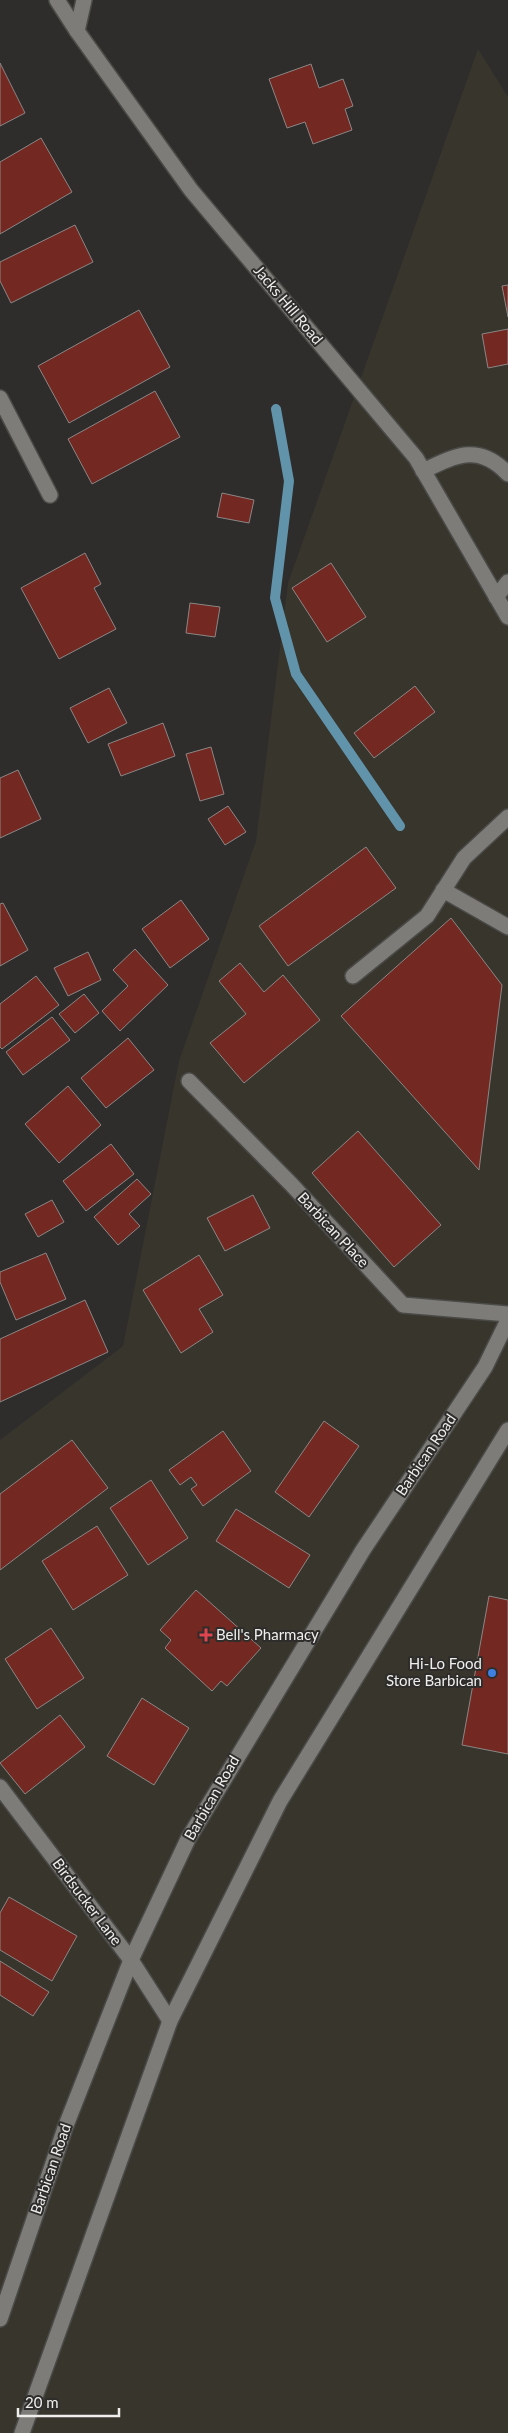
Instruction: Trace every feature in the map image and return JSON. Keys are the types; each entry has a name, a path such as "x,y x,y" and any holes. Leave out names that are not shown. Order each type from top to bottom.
{"main road":[{"name":"Jacks Hill Road","path":"57,0 76,31 191,190 416,458 508,616"},
{"path":"76,31 84,0"},
{"path":"0,398 50,495"},
{"path":"423,471 456,455 474,454 496,461 508,474"},
{"path":"496,597 508,582"},
{"path":"353,976 427,916 464,858 508,817"},
{"path":"443,890 508,927"},
{"name":"Barbican Place","path":"189,1081 291,1184 403,1305 508,1314"},
{"name":"Barbican Road","path":"0,2319 65,2128 131,1960 188,1838 362,1550 485,1367 508,1320"},
{"path":"22,2433 170,2021 280,1801 508,1430"},
{"name":"Birdsucker Lane","path":"0,1787 131,1960 170,2021"}],"shaded area":[{"path":"478,49 508,97 508,2433 0,2433 0,1440 123,1346 179,1061 256,841 288,583"}],"building":[{"path":"0,63 25,113 0,126"},
{"path":"311,64 319,88 343,79 353,106 345,109 352,130 313,144 305,122 287,128 269,79"},
{"path":"41,138 72,192 0,234 0,162"},
{"path":"75,225 93,262 11,303 0,281 0,262"},
{"path":"508,285 508,317 502,286"},
{"path":"139,310 170,367 69,423 38,366"},
{"path":"508,329 508,364 488,368 482,334"},
{"path":"155,391 180,437 92,484 68,439"},
{"path":"222,493 254,500 249,523 217,517"},
{"path":"85,553 101,584 94,588 116,629 59,659 21,588"},
{"path":"331,563 366,617 327,642 292,588"},
{"path":"190,603 220,607 215,637 186,633"},
{"path":"415,686 435,712 374,758 354,733"},
{"path":"109,688 127,723 88,743 70,708"},
{"path":"163,723 175,756 121,776 108,744"},
{"path":"211,747 224,794 200,801 186,754"},
{"path":"18,770 41,819 0,838 0,778"},
{"path":"228,806 246,832 225,845 208,819"},
{"path":"366,847 396,888 288,966 259,926"},
{"path":"181,900 209,939 170,968 142,929"},
{"path":"3,903 28,950 0,966 0,904"},
{"path":"451,918 502,985 479,1170 341,1016"},
{"path":"135,949 168,985 120,1031 102,1011 128,986 113,970"},
{"path":"88,952 101,980 68,996 54,968"},
{"path":"240,963 264,992 283,975 320,1020 244,1083 210,1043 246,1014 219,981"},
{"path":"36,976 59,1005 2,1049 0,1047 0,1004"},
{"path":"84,994 99,1013 75,1033 59,1014"},
{"path":"52,1017 70,1040 23,1075 6,1052"},
{"path":"128,1038 154,1070 106,1108 81,1078"},
{"path":"68,1086 101,1125 59,1163 25,1124"},
{"path":"358,1131 441,1225 394,1267 312,1173"},
{"path":"111,1144 134,1174 86,1211 63,1181"},
{"path":"137,1179 151,1194 129,1214 140,1226 118,1245 94,1217"},
{"path":"253,1195 270,1228 225,1251 207,1218"},
{"path":"52,1200 64,1222 38,1237 25,1214"},
{"path":"46,1253 66,1299 16,1320 0,1282 0,1272"},
{"path":"199,1255 223,1295 199,1309 213,1332 181,1353 143,1290"},
{"path":"85,1300 108,1352 0,1402 0,1339"},
{"path":"324,1421 359,1446 309,1517 275,1492"},
{"path":"223,1431 251,1471 203,1506 191,1489 197,1485 191,1477 180,1485 169,1470"},
{"path":"72,1440 108,1488 0,1570 0,1494"},
{"path":"151,1480 188,1538 148,1565 110,1508"},
{"path":"236,1509 310,1555 289,1588 216,1541"},
{"path":"97,1526 128,1575 73,1610 42,1561"},
{"name":"Bell's Pharmacy","path":"196,1590 261,1648 227,1686 221,1681 212,1691 165,1648 171,1640 160,1630"},
{"name":"Hi-Lo Food Store Barbican","path":"489,1596 508,1600 508,1754 462,1745"},
{"path":"51,1628 84,1678 37,1709 5,1659"},
{"path":"142,1698 189,1728 154,1785 107,1756"},
{"path":"60,1715 85,1747 25,1794 0,1763"},
{"path":"9,1897 77,1936 52,1981 0,1950 0,1913"},
{"path":"0,1961 49,1992 33,2016 0,1995"}],"waterway":[{"path":"276,409 289,481 275,598 296,674 400,826"}],"place":[{"name":"Bell's Pharmacy","path":"206,1635"},
{"name":"Hi-Lo Food Store Barbican","path":"492,1673"}]}
